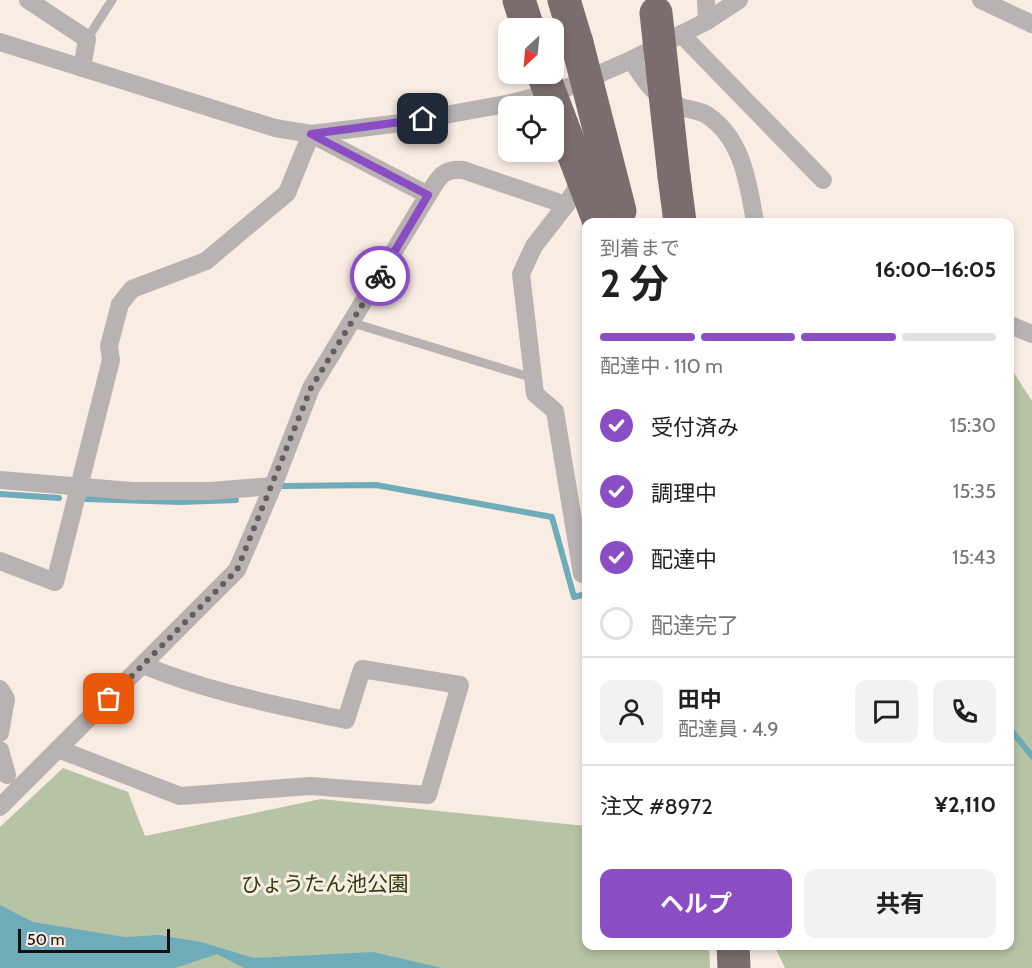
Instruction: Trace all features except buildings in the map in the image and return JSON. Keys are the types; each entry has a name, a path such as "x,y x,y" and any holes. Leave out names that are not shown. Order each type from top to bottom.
{"highway":[{"path":"519,0 525,18"},
{"path":"564,0 577,43 614,218"},
{"path":"656,7 679,218"},
{"path":"555,84 614,218"},
{"path":"733,950 734,968"}],"street":[{"path":"28,0 87,39 82,68"},
{"path":"706,0 707,21"},
{"path":"564,78 631,60 707,21 739,0"},
{"path":"981,0 1032,24"},
{"path":"681,34 823,180"},
{"path":"0,42 275,128 311,134 511,103 548,84"},
{"path":"631,60 649,88 662,98 708,115 729,136 739,152 746,172 754,218"},
{"path":"556,84 583,138 588,170 566,205 534,246 521,274 535,394 555,411 582,574"},
{"path":"311,134 428,195"},
{"path":"0,561 55,582 111,360 109,346 120,304 132,290 206,261 287,193 311,134"},
{"path":"0,807 237,570 311,388 353,323 439,176 445,171 464,170 566,205"},
{"path":"1014,327 1032,334"},
{"path":"0,480 79,487 176,491 273,486"},
{"path":"58,749 180,796 310,786 428,795 460,685 362,669 346,720 239,696 171,677 142,665"},
{"path":"0,689 6,699 0,733"},
{"path":"0,750 3,774"}],"lane":[{"path":"87,39 112,0"},
{"path":"353,323 533,378"},
{"path":"3,774 24,784"}],"green space":[{"path":"1014,373 1032,401 1032,968 785,968 776,950 1014,950"},
{"name":"ひょうたん池公園","path":"63,768 128,792 145,836 321,799 582,826 582,950 709,950 710,968 0,968 0,827"}],"water":[{"path":"0,905 33,922 125,937 159,935 201,942 254,958 373,952 442,968 244,968 217,954 175,968 0,968"}],"waterway":[{"path":"283,486 376,485 552,517 574,597 582,595"},
{"path":"0,494 59,498"},
{"path":"86,499 181,502 236,500"},
{"path":"1014,734 1032,756"}],"way so far":[{"path":"109,699 237,570 311,388 380,276"}],"route":[{"path":"380,276 428,195 311,134 423,119"}]}
